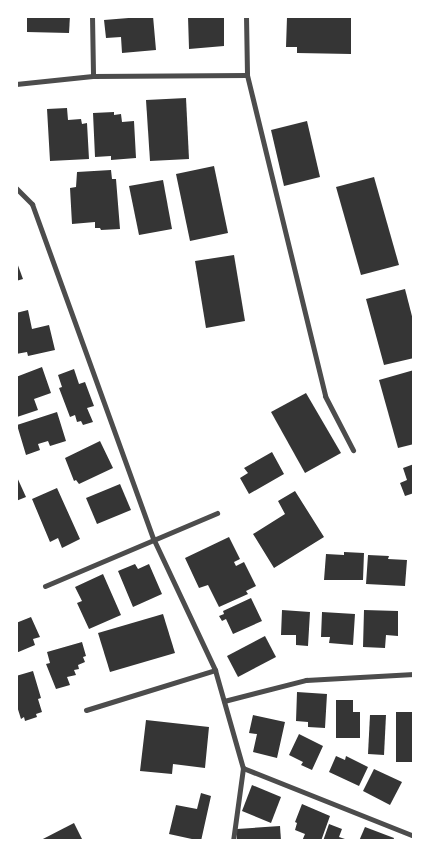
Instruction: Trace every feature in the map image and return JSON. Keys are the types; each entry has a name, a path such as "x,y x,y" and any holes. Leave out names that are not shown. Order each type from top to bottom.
{"street":[{"path":"92,16 93,76"},
{"path":"246,16 247,75 325,396 353,450"},
{"path":"16,84 93,76 247,75"},
{"path":"16,188 32,204 153,538 215,670 243,768 232,841"},
{"path":"44,586 153,538 217,513"},
{"path":"86,710 215,670"},
{"path":"224,701 306,680 414,674"},
{"path":"243,768 414,836"}],"building":[{"path":"27,16 70,16 69,33 27,32"},
{"path":"153,16 156,50 122,53 121,37 106,38 104,20"},
{"path":"188,16 224,16 224,46 189,49"},
{"path":"287,17 351,18 351,54 297,53 297,47 286,47"},
{"path":"186,98 189,159 150,161 146,100"},
{"path":"67,108 68,120 81,119 82,124 87,123 89,159 50,161 47,109"},
{"path":"114,112 114,115 121,114 122,122 134,121 136,158 111,160 111,156 95,157 93,113"},
{"path":"307,121 320,177 284,186 271,130"},
{"path":"214,166 228,233 190,241 176,174"},
{"path":"111,170 112,179 116,179 120,229 101,230 100,228 95,228 95,222 72,224 70,188 76,187 77,172"},
{"path":"374,177 399,265 361,275 336,187"},
{"path":"163,180 172,229 139,235 129,186"},
{"path":"234,255 245,321 206,328 195,261"},
{"path":"16,260 23,279 16,281"},
{"path":"405,289 414,324 414,358 384,365 366,299"},
{"path":"28,310 32,329 49,325 55,350 28,356 27,352 16,354 16,313"},
{"path":"42,367 51,393 34,399 38,410 17,417 16,377"},
{"path":"74,369 79,384 85,382 94,406 87,408 93,422 83,425 81,421 77,422 75,415 70,417 59,388 62,387 58,375"},
{"path":"414,370 414,444 398,448 379,380"},
{"path":"306,393 341,453 305,473 271,412"},
{"path":"57,412 66,441 50,446 48,441 38,444 40,450 26,455 17,425"},
{"path":"100,441 113,468 79,484 76,480 74,481 65,458"},
{"path":"272,452 284,474 249,494 240,478 248,473 244,468"},
{"path":"414,464 414,493 405,496 400,483 407,480 403,468"},
{"path":"16,475 26,497 16,501"},
{"path":"120,484 131,510 97,524 86,498"},
{"path":"57,488 80,539 62,548 58,538 50,542 32,499"},
{"path":"295,491 324,537 274,568 253,534 285,514 278,501"},
{"path":"229,537 240,559 234,562 236,566 244,562 256,586 246,591 248,594 219,607 208,585 199,588 185,558"},
{"path":"344,552 364,553 363,580 324,580 326,554 344,555"},
{"path":"368,555 389,556 388,559 407,560 405,586 366,584"},
{"path":"135,564 138,569 149,564 162,594 133,607 118,571"},
{"path":"103,574 121,615 89,629 77,603 82,601 75,587"},
{"path":"251,598 262,621 233,634 226,619 222,621 219,616 224,614 223,611"},
{"path":"282,610 310,612 308,646 296,645 296,635 281,635"},
{"path":"364,610 398,611 398,636 386,635 385,648 363,647"},
{"path":"322,612 355,614 353,645 329,643 330,637 321,637"},
{"path":"163,614 175,653 110,672 98,633"},
{"path":"31,617 40,637 33,639 35,645 16,653 16,623"},
{"path":"265,636 276,657 238,677 227,656"},
{"path":"82,642 86,656 83,657 85,662 78,665 79,669 74,670 76,675 67,677 70,685 56,689 46,664 50,663 47,652"},
{"path":"33,671 41,698 38,699 42,712 36,714 37,717 25,721 24,717 21,719 16,703 16,676"},
{"path":"297,692 327,694 325,728 308,727 308,722 296,721"},
{"path":"336,700 353,700 353,712 360,712 360,738 336,738"},
{"path":"396,712 414,712 414,762 396,762"},
{"path":"253,715 285,722 277,758 253,752 257,734 249,733"},
{"path":"370,715 386,715 384,755 368,754"},
{"path":"146,720 209,727 205,768 173,764 172,774 140,771"},
{"path":"299,734 323,746 312,770 301,765 303,762 289,755"},
{"path":"336,756 345,760 346,756 368,767 359,786 329,772"},
{"path":"374,769 402,782 390,805 363,791"},
{"path":"252,785 281,797 271,823 242,811"},
{"path":"201,793 211,796 201,841 169,834 176,805 197,809"},
{"path":"302,804 330,816 321,841 302,841 305,834 295,830 297,823 295,822"},
{"path":"74,823 83,841 39,841"},
{"path":"329,824 342,829 339,837 345,839 344,841 323,841"},
{"path":"280,826 281,841 237,841 237,829"},
{"path":"365,827 394,838 393,841 359,841"}]}
